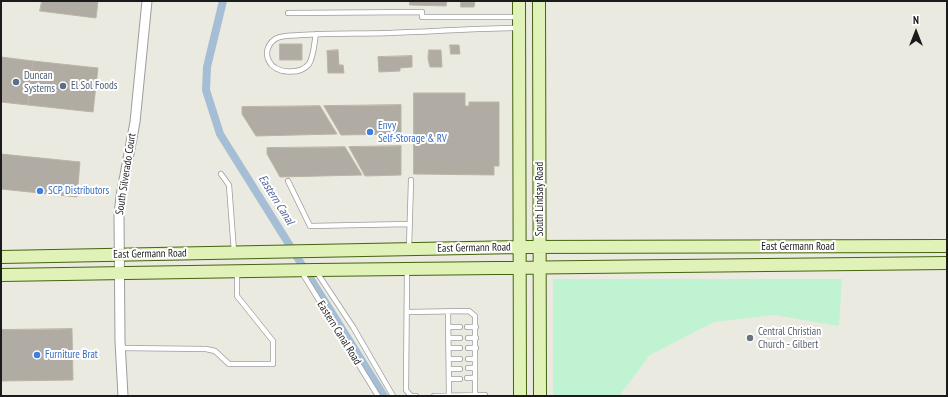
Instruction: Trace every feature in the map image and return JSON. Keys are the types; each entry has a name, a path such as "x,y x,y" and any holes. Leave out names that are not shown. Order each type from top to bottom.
{"main road":[{"name":"South Lindsay Road","path":"519,1 520,396"},
{"path":"532,1 539,36"},
{"name":"South Lindsay Road","path":"539,1 540,396"},
{"name":"East Germann Road","path":"1,257 520,247 947,246"},
{"name":"East Germann Road","path":"1,275 300,270 947,263"}],"street":[{"name":"South Silverado Court","path":"123,396 120,348 118,254 121,196 135,122 147,1"}],"lane":[{"path":"288,12 422,12 422,17 519,22"},
{"path":"316,34 310,63 299,70 289,72 278,69 268,60 268,47 272,41 279,37 316,34 519,22"},
{"path":"221,174 229,185 234,252"},
{"path":"288,180 310,226 409,224"},
{"path":"409,249 411,180"},
{"path":"407,269 406,390 411,396 416,396"},
{"name":"Eastern Canal Road","path":"300,270 378,396"},
{"path":"315,270 352,327 393,396"},
{"path":"120,348 206,349 215,351 229,364 274,364 273,342 237,296 237,271"},
{"path":"406,312 469,311 475,316 475,395"},
{"path":"448,312 449,396"},
{"path":"449,327 460,327"},
{"path":"468,327 476,327"},
{"path":"449,338 460,338"},
{"path":"468,338 476,338"},
{"path":"449,348 460,348"},
{"path":"468,348 476,348"},
{"path":"449,359 460,359"},
{"path":"468,359 475,359"},
{"path":"468,368 475,368"},
{"path":"449,369 460,369"},
{"path":"467,378 475,378"},
{"path":"449,379 460,379"},
{"path":"434,396 485,396"}],"green space":[{"path":"553,279 842,279 839,326 774,315 714,322 650,355 619,396 553,396"}],"building":[{"path":"42,1 98,1 96,18 40,11"},
{"path":"410,1 447,1 446,6 410,5"},
{"path":"461,1 475,1 474,7 461,7"},
{"path":"280,44 302,44 302,60 280,60"},
{"path":"450,45 459,45 460,54 451,54"},
{"path":"338,50 339,65 343,65 344,73 328,73 327,51"},
{"path":"429,50 441,50 442,67 430,67 428,59"},
{"path":"412,56 412,67 400,68 400,71 379,72 378,57"},
{"name":"Duncan Systems","path":"1,57 33,61 28,105 1,102"},
{"name":"El Sol Foods","path":"33,61 98,68 93,112 28,105"},
{"path":"414,93 465,93 465,106 469,106 469,102 499,102 499,166 494,166 494,175 414,174"},
{"path":"401,105 401,134 341,135 324,106"},
{"path":"320,106 337,134 256,136 242,114 242,107"},
{"path":"401,146 401,175 365,176 349,147"},
{"path":"345,147 362,175 280,177 267,154 267,148"},
{"path":"1,154 80,162 77,197 1,189"},
{"name":"Furniture Brat","path":"72,329 73,380 1,381 1,330"}],"waterway":[{"name":"Eastern Canal","path":"223,1 207,67 206,90 220,134 384,396"}],"place":[{"name":"Duncan Systems","path":"16,82"},
{"name":"El Sol Foods","path":"63,86"},
{"name":"Envy Self-Storage & RV","path":"370,132"},
{"name":"SCP Distributors","path":"40,191"},
{"name":"Central Christian Church - Gilbert","path":"750,338"},
{"name":"Furniture Brat","path":"37,355"}]}
